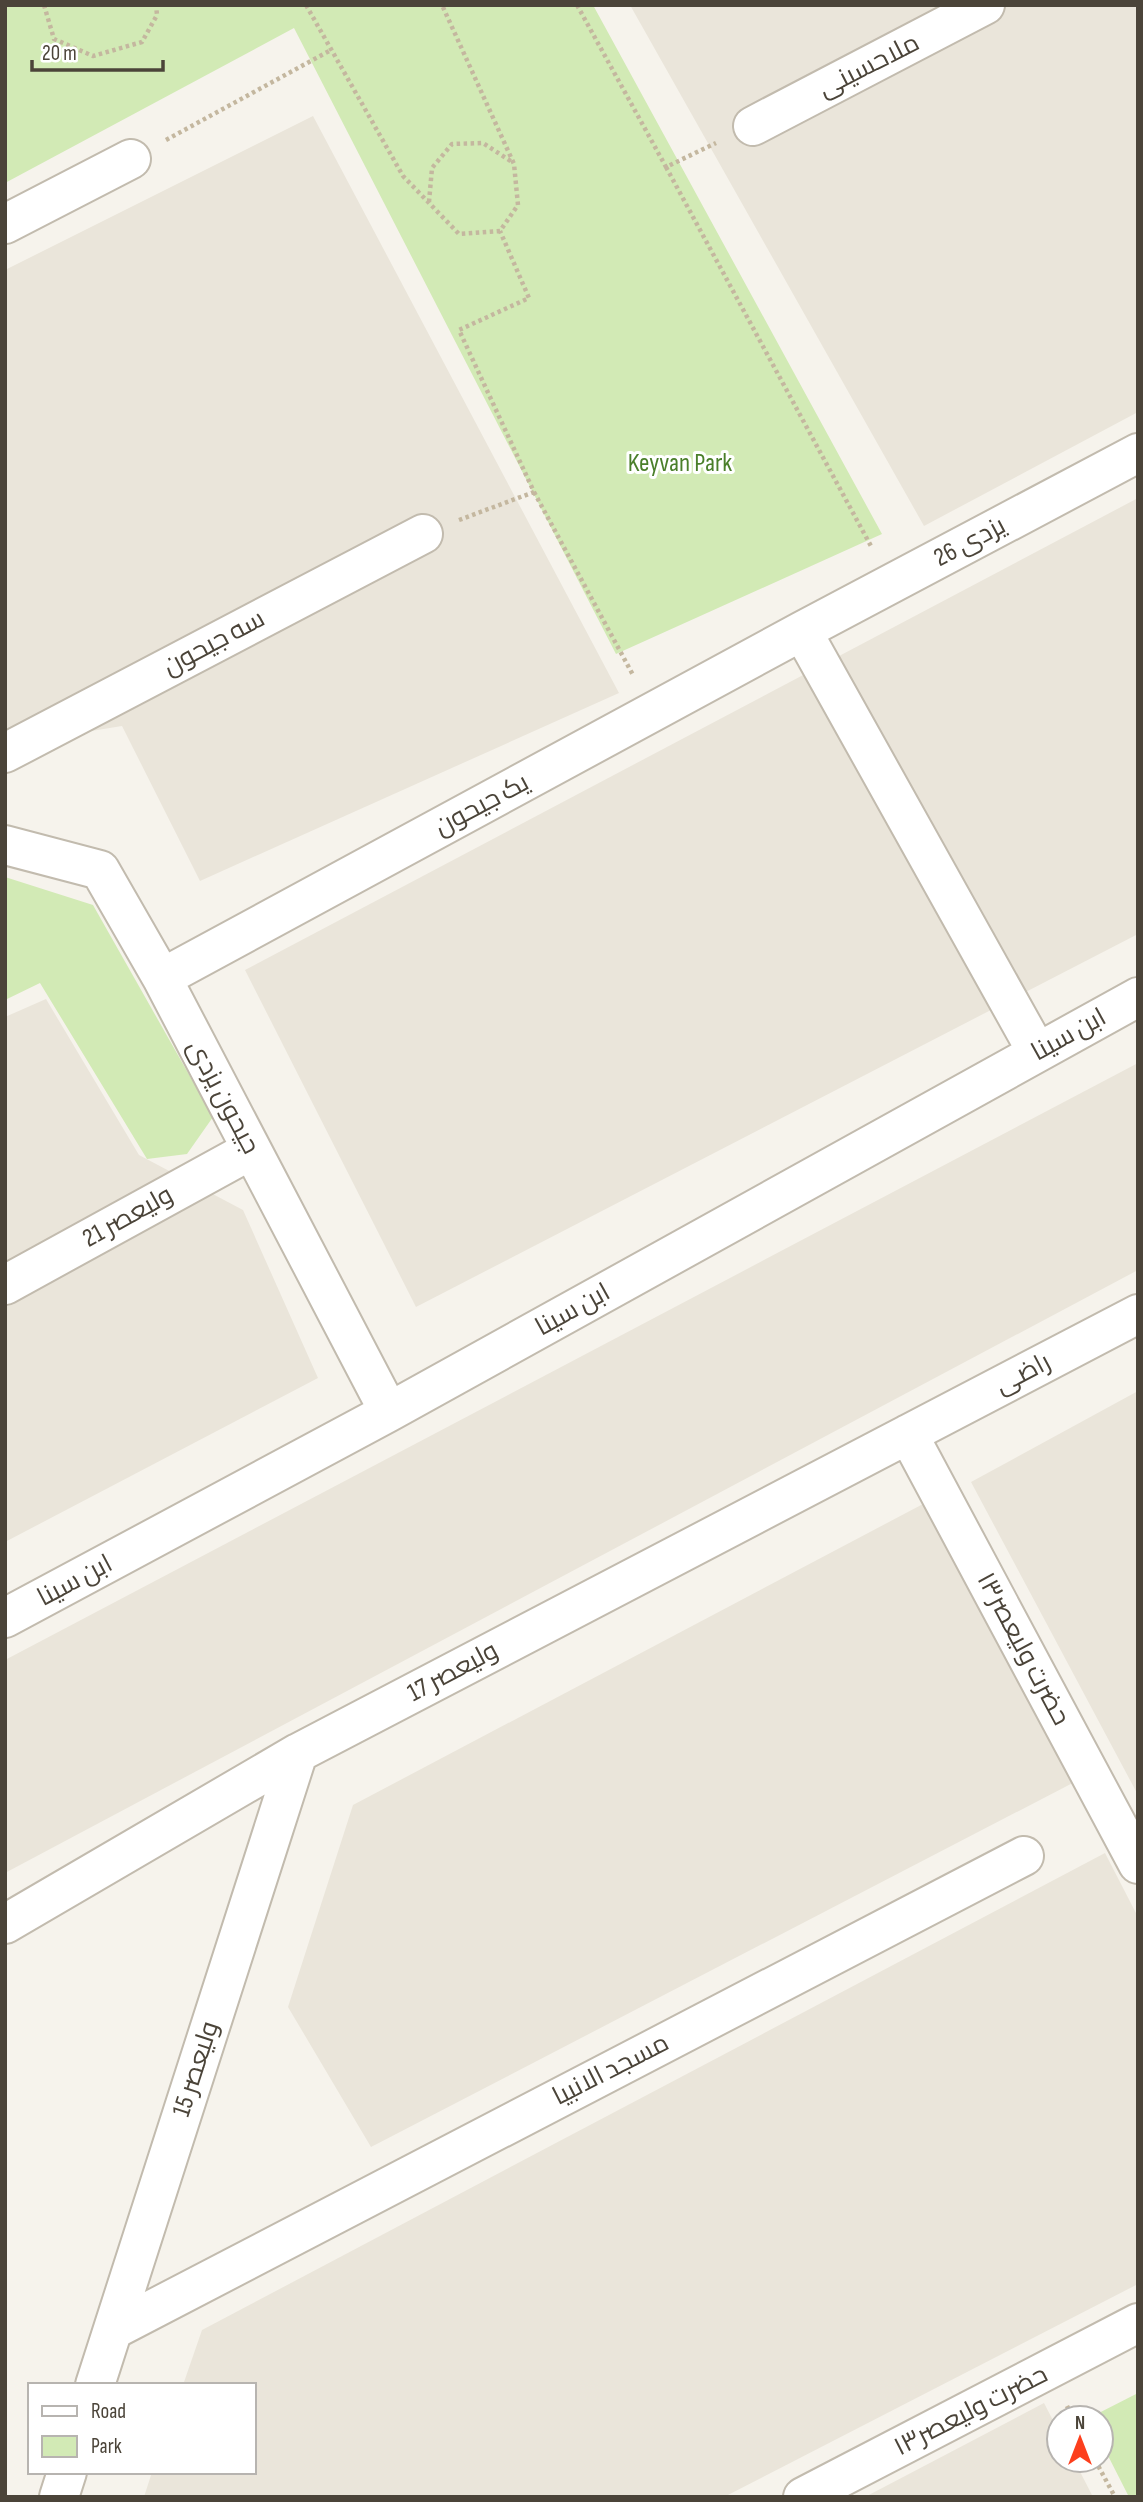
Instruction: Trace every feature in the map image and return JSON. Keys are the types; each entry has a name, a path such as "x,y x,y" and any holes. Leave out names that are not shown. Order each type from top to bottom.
{"street":[{"name":"ملاحسینی","path":"752,126 985,5"},
{"path":"5,225 131,159"},
{"name":"یزدی 26","path":"802,631 1138,453"},
{"name":"سه جیحون","path":"5,753 423,534"},
{"path":"802,631 1037,1052"},
{"name":"یک جیحون","path":"162,978 802,631"},
{"name":"جیحون یزدی","path":"5,845 100,870 162,978 389,1412"},
{"name":"ابن سینا","path":"5,1618 389,1412 1138,997"},
{"name":"ولیعصر 21","path":"5,1285 251,1150"},
{"name":"راضی","path":"908,1434 1138,1314"},
{"name":"ولیعصر 17","path":"5,1924 298,1753 908,1434"},
{"name":"حضرت ولیعصر۱۳","path":"908,1434 1138,1864"},
{"name":"ولیعصر 15","path":"96,2383 298,1753"},
{"name":"مسجد الانبیا","path":"113,2330 1024,1856"},
{"name":"حضرت ولیعصر۱۳","path":"803,2497 1138,2323"},
{"path":"59,2497 66,2474"}],"path":[{"path":"44,5 54,40 93,56 142,42 157,15 156,5"},
{"path":"306,5 403,176 459,234 499,231"},
{"path":"442,5 514,164 517,205 499,231"},
{"path":"577,5 874,552"},
{"path":"131,159 331,50"},
{"path":"666,167 752,126"},
{"path":"429,203 432,168 452,144 483,144 514,164"},
{"path":"499,231 529,298 459,330 534,492 635,678"},
{"path":"423,534 534,492"},
{"path":"1103,2474 1115,2497"}],"shaded area":[{"path":"630,5 1138,5 1138,412 924,526"},
{"path":"313,116 619,693 200,881 122,726 5,745 5,270"},
{"path":"1138,498 1138,934 416,1307 245,970"},
{"path":"46,999 139,1155 243,1210 318,1378 5,1542 5,1017"},
{"path":"1138,1063 1138,1270 5,1873 5,1660"},
{"path":"1138,1391 1138,1795 971,1482"},
{"path":"923,1504 1090,1774 371,2147 288,2007 353,1805"},
{"path":"1105,1853 1138,1917 1138,2284 724,2497 144,2497 151,2474 256,2474 256,2383 184,2383 202,2330"},
{"path":"1044,2403 1045,2474 1081,2474 1093,2497 865,2497"}],"green space":[{"name":"Keyvan Park","path":"5,5 593,5 882,534 616,654 294,28 5,183"},
{"path":"5,877 93,905 213,1117 187,1154 147,1159 40,983 5,1000"},
{"path":"1138,2393 1138,2497 1129,2497 1115,2470 1115,2405"}]}
